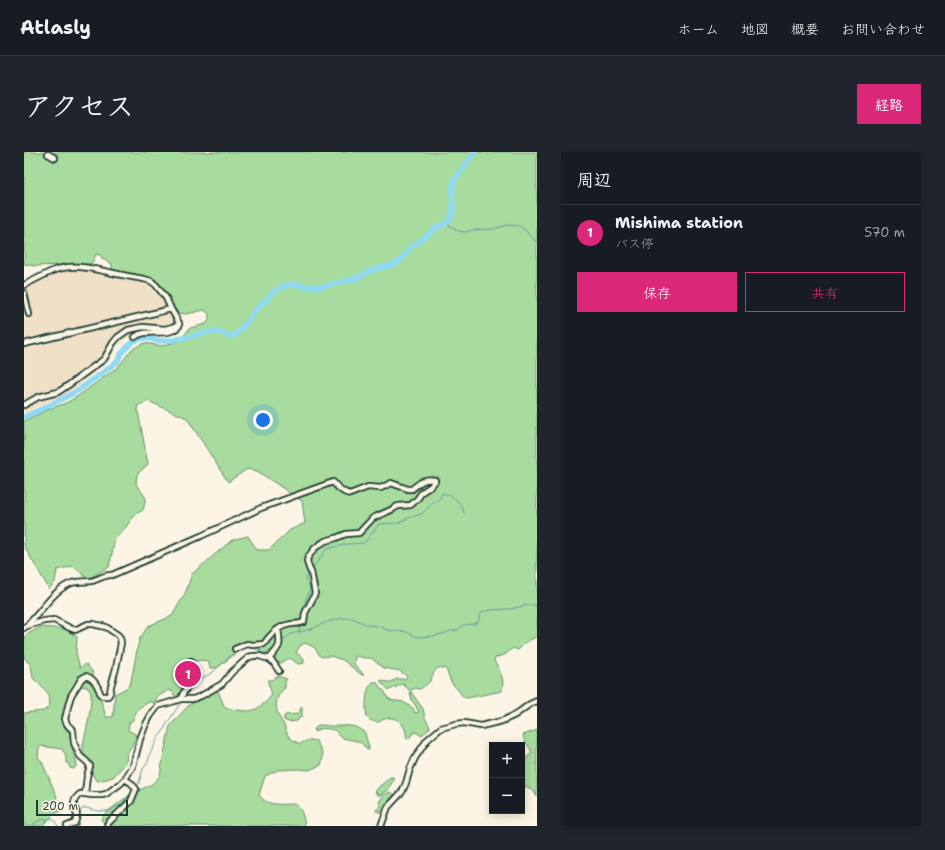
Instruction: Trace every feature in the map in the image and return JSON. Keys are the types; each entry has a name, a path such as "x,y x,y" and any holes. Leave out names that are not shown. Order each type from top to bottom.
{"street":[{"path":"48,154 55,158"},
{"path":"24,285 56,269 84,266 151,281 166,298 179,322 179,325"},
{"path":"24,293 29,314"},
{"path":"24,344 171,309"},
{"path":"135,337 141,334 166,333 178,328 179,325"},
{"path":"24,405 38,397 58,392 70,384 104,359 113,343 118,337 128,330 143,327 165,329 179,325"},
{"path":"25,627 56,594 64,587 72,583 92,581 112,575 262,508 333,482 345,492 350,494 368,487 382,488 391,483 412,489 421,481 428,479 435,480 435,482 422,492 411,505 398,506 373,518 359,533 346,534 325,541 315,548 308,557 307,561 308,568 311,572 315,594 305,613 304,622 300,624 290,624 278,629 271,634 264,644 247,644 235,649"},
{"path":"25,627 44,621 54,620 75,630 88,624 93,624 106,627 120,638 121,643 116,668 108,696 101,695 95,682 86,676 81,679 72,694 65,719 67,724 73,730 74,743 80,756 90,766 85,794"},
{"path":"269,659 279,646 280,642 278,629"},
{"path":"68,826 75,823 77,817 74,804 75,800 80,794 106,794 125,780 133,766 140,740 151,715 158,706 181,699 193,699 201,696 222,684 232,672 253,656 269,659 273,662 279,672"},
{"path":"181,699 182,694 193,675 191,661"},
{"path":"381,826 388,807 402,792 415,758 427,740 441,728 464,723 481,726 502,721 515,715 530,704 537,701"},
{"path":"106,826 131,801 135,788 131,783 125,780"}],"shaded area":[{"path":"86,265 152,279 157,282 171,302 182,323 182,328 166,334 139,332 130,336 116,347 111,359 74,390 62,397 24,413 24,282 55,267"}],"green space":[{"path":"24,152 537,152 537,636 525,643 518,650 513,648 506,654 495,658 494,661 502,679 502,691 467,698 463,697 451,682 446,669 442,668 435,670 429,682 420,689 415,688 410,691 403,684 389,690 380,681 391,682 396,679 405,679 407,676 400,671 384,668 371,658 355,657 354,664 364,675 362,675 343,660 330,656 321,657 314,647 305,643 300,646 296,652 304,659 304,663 298,664 290,659 278,663 261,654 257,644 249,643 218,667 210,668 208,661 196,661 190,667 191,673 189,681 180,693 179,697 176,698 172,691 169,690 157,697 154,704 151,701 140,707 133,720 129,723 128,730 135,734 136,739 127,753 126,763 113,777 99,781 96,780 91,772 91,765 83,752 91,701 91,693 88,688 84,686 74,689 71,692 63,723 66,730 70,733 73,755 77,766 73,769 70,768 68,763 66,763 66,756 62,749 41,746 39,748 38,757 42,762 57,797 54,801 60,811 52,816 42,826 24,826 24,713 44,711 50,705 48,693 33,678 31,665 24,658 24,643 26,635 41,627 65,629 77,637 76,653 80,668 86,664 92,671 106,717 113,717 115,694 128,687 131,681 139,640 148,626 172,616 185,594 192,574 232,540 248,536 257,550 269,550 290,530 305,523 302,501 257,471 247,469 228,482 187,418 148,401 137,406 148,464 137,474 136,484 146,498 143,510 134,515 115,539 109,567 88,579 73,566 57,570 55,582 49,589 24,546 24,421 66,403 78,396 118,367 132,349 144,343 161,346 179,341 190,328 206,324 209,320 209,314 204,310 187,314 178,313 156,280 149,277 114,270 112,268 112,264 100,255 96,254 92,263 89,264 35,266 24,264"},
{"path":"277,676 287,679 285,682 285,688 278,696 276,707 278,715 288,736 300,744 312,740 316,741 323,758 321,765 309,770 278,770 265,776 259,795 262,799 271,803 296,804 300,809 305,826 106,826 101,819 107,812 124,799 152,784 160,776 170,726 189,705 217,689 225,708 252,711 268,700 272,694 268,680 272,680"},
{"path":"373,682 377,682 389,699 403,702 413,708 415,713 419,712 412,701 411,692 423,709 425,718 430,728 421,736 414,732 407,739 403,725 394,718 386,718 379,722 369,719 366,715 366,699 368,689"},
{"path":"302,707 302,716 297,721 288,722 284,720 285,715 298,714"},
{"path":"319,725 356,727 365,733 369,750 366,749 362,743 342,738 335,730 320,729 315,732 314,730"},
{"path":"537,730 537,797 533,790 525,786 525,759 532,753 524,740 523,735"},
{"path":"390,777 393,777 394,780 389,789 382,795 378,795 375,792 376,790"},
{"path":"390,792 395,796 384,813 376,811 379,808 379,802 384,795"}],"waterway":[{"path":"24,417 79,390 117,362 121,354 132,342 139,339 146,338 159,341 173,340 214,331 228,336 236,335 248,321 253,312 273,292 284,286 296,284 319,287 354,279 369,271 395,264 402,259 411,246 424,238 435,228 449,221 453,210 452,191 454,180 475,152"},
{"path":"447,224 458,231 465,232 472,230 494,229 507,225 519,226 524,229 537,243"},
{"path":"311,570 326,549 348,544 363,543 379,524 399,523 423,513 432,503 440,498 442,493 459,502 464,513"},
{"path":"305,609 305,600 309,593 310,587 305,580 309,573"},
{"path":"282,641 291,634 311,629 337,619 352,618 368,625 378,626 388,630 407,632 417,637 434,636 458,630 463,625 474,624 478,622 482,612 537,605"},
{"path":"299,633 300,626"},
{"path":"253,647 258,651 265,653 273,649 277,644"},
{"path":"184,697 201,679 213,672 230,656 241,649"},
{"path":"137,787 143,769 148,762 158,737 163,732 181,702"},
{"path":"75,826 83,808 98,811 110,811 121,805 133,791"},
{"path":"33,826 34,823 44,819 54,820 58,826"}],"place":[{"name":"Mishima station","path":"188,674"}]}
